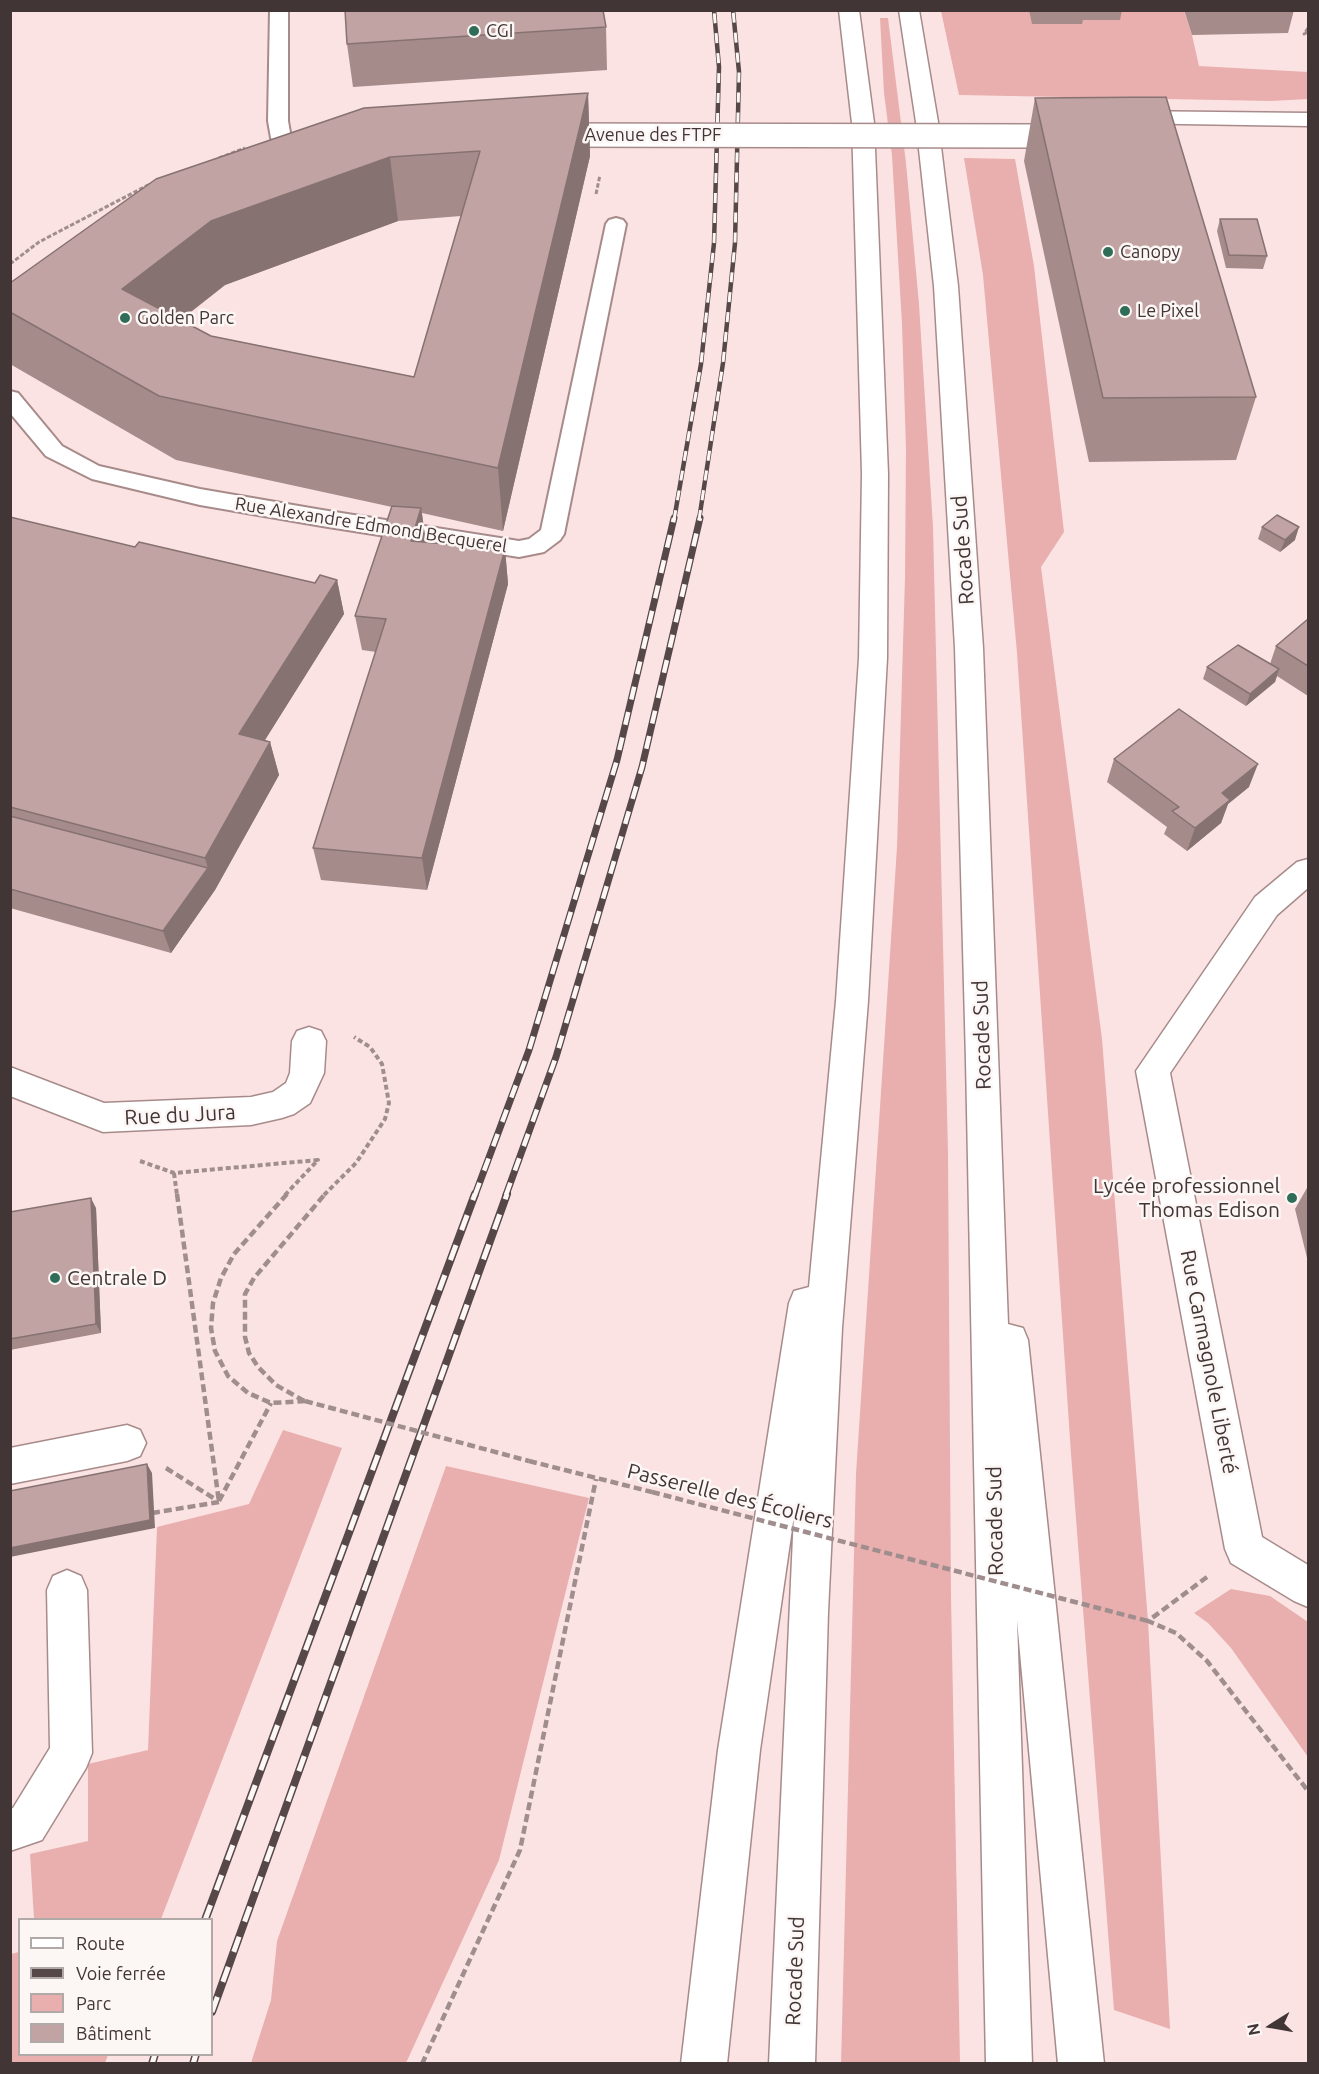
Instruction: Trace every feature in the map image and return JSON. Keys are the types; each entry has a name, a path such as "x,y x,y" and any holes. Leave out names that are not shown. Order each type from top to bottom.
{"main road":[{"name":"Rocade Sud","path":"792,2064 808,1612 822,1364 852,1002 873,658 875,474 863,123 849,10"},
{"name":"Rocade Sud","path":"909,10 927,122 946,286 969,648 983,1061 1010,2064"},
{"path":"1109,118 1308,120"},
{"name":"Avenue des FTPF","path":"542,125 1043,123 1064,138"},
{"name":"Rue Carmagnole Liberté","path":"1245,1549 1153,1071 1266,906 1308,871"},
{"path":"704,2064 739,1750 852,1002"},
{"name":"Rue du Jura","path":"10,1081 103,1118 251,1111 282,1104 298,1093 308,1073 309,1041"},
{"path":"983,1061 1081,2064"},
{"path":"10,1466 127,1443"},
{"path":"1245,1549 1308,1587"},
{"path":"10,1830 27,1825 71,1753 67,1590"}],"lane":[{"path":"279,10 278,121 281,138 296,160"},
{"name":"Rue Alexandre Edmond Becquerel","path":"10,398 54,451 92,472 200,497 322,518 519,549 536,546 552,534 616,224"}],"path":[{"path":"305,1401 276,1385 258,1367 249,1353 245,1337 245,1294 254,1278 332,1186 356,1163 375,1136 389,1103 382,1064 370,1047 357,1038 340,1033 309,1041"},
{"path":"135,1160 174,1173 318,1160 234,1254 221,1278 213,1304 211,1328 215,1351 228,1376 248,1393 271,1403 305,1401"},
{"path":"174,1173 219,1502"},
{"name":"Passerelle des Écoliers","path":"305,1401 596,1479 1148,1621 1176,1634 1207,1661 1308,1791"},
{"path":"219,1502 271,1403"},
{"path":"127,1443 219,1502"},
{"path":"422,2064 520,1850 596,1479"},
{"path":"143,1515 219,1502"},
{"path":"1148,1621 1245,1549"}],"green space":[{"path":"941,11 1184,11 1199,66 1308,72 1308,99 1271,101 959,95"},
{"path":"880,18 888,18 906,163 919,304 933,527 948,1153 951,1596 960,2063 841,2064 856,1474 897,847 905,577 906,449 902,324 892,156 884,93"},
{"path":"964,158 1015,159 1034,266 1064,532 1041,567 1102,1039 1148,1621 1170,2029 1114,2010 1071,1454 1017,653 983,275"},
{"path":"283,1430 342,1448 161,1918 34,1918 30,1854 88,1841 88,1764 148,1750 157,1527 249,1504"},
{"path":"446,1466 589,1498 499,1860 406,2063 251,2063 271,2000 277,1941"},
{"path":"1231,1589 1270,1596 1308,1622 1308,1757 1231,1648 1208,1623 1194,1613"},
{"path":"18,1952 18,2056 108,2056 105,2063 11,2063 11,1954"}],"building":[{"path":"345,10 603,10 606,27 347,44"},
{"path":"588,93 498,468 159,396 10,312 10,283 156,179 364,108","holes":["480,151 414,377 211,336 122,289 211,221 390,157"]},
{"name":"Le Pixel","path":"1166,97 1256,397 1103,398 1035,98"},
{"path":"1220,219 1257,219 1267,256 1229,255"},
{"path":"392,506 421,508 411,541 505,549 422,858 313,848 386,619 355,616"},
{"path":"1277,515 1299,527 1285,540 1262,527"},
{"path":"10,517 135,547 139,542 315,583 320,575 337,580 239,734 270,742 205,858 10,807"},
{"path":"1308,619 1308,666 1276,646"},
{"path":"1238,645 1279,669 1250,694 1207,667"},
{"path":"1179,709 1258,764 1222,793 1230,800 1195,828 1172,811 1179,807 1114,759"},
{"path":"10,816 208,868 163,931 10,889"},
{"name":"Centrale D","path":"91,1198 96,1324 10,1339 10,1212"},
{"path":"147,1464 150,1520 10,1548 10,1491"}],"railway":[{"path":"674,520 701,364 714,243 719,67 714,10"},
{"path":"699,520 723,363 735,243 739,72 733,10"},
{"path":"475,1195 529,1050 617,760 674,518"},
{"path":"506,1195 556,1057 642,767 700,518"},
{"path":"206,1918 475,1194"},
{"path":"213,2009 507,1194"},
{"path":"152,2064 154,2056"},
{"path":"193,2064 195,2056"}],"place":[{"name":"CGI","path":"474,31"},
{"name":"Canopy","path":"1108,252"},
{"name":"Le Pixel","path":"1125,311"},
{"name":"Golden Parc","path":"125,318"},
{"name":"Lycée professionnel Thomas Edison","path":"1292,1198"},
{"name":"Centrale D","path":"55,1278"}]}
